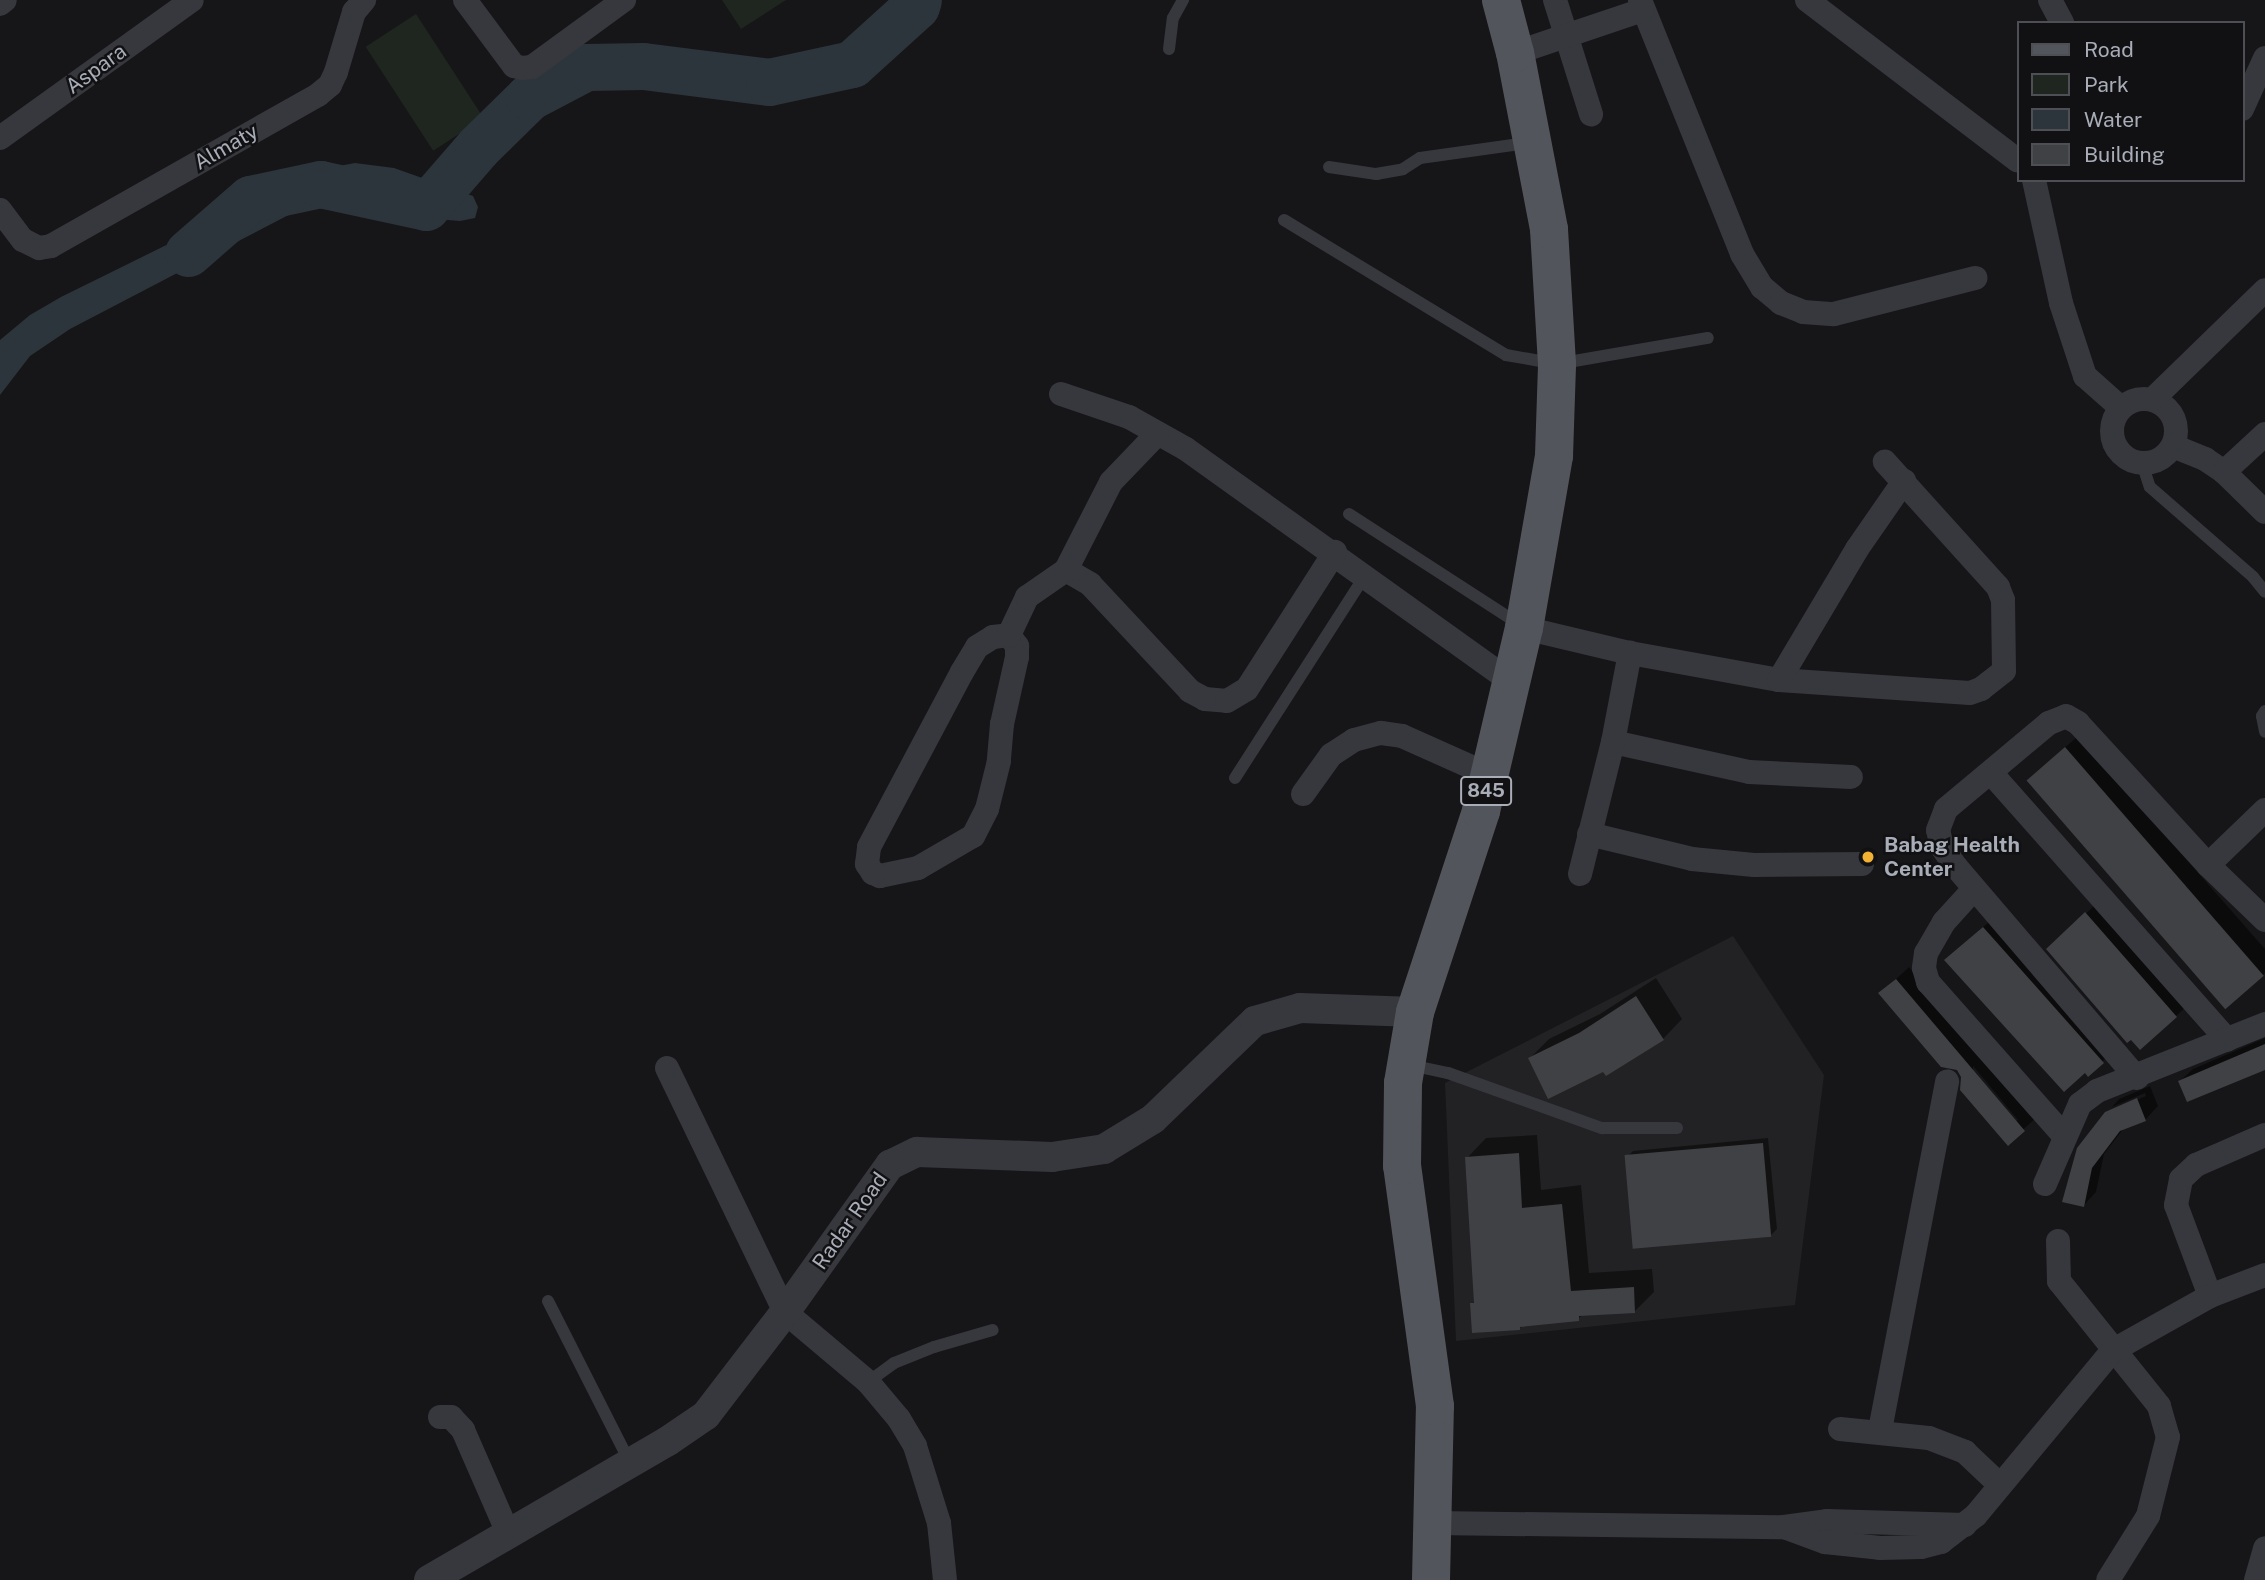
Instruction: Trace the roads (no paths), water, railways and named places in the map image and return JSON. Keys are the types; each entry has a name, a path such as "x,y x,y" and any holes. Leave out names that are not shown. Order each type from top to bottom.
{"main road":[{"name":"845","path":"1431,1580 1435,1406 1402,1166 1406,1064 1415,1012 1481,811 1524,628 1554,456 1557,364 1549,229 1515,52 1501,0"}],"street":[{"path":"0,4 5,0"},
{"name":"Aspara","path":"0,138 192,0"},
{"path":"465,0 514,66 522,68 532,67 609,4"},
{"path":"1555,0 1591,114"},
{"path":"1807,0 2016,159"},
{"path":"2050,0 2061,21"},
{"name":"Almaty","path":"0,210 23,240 39,248 64,240 318,95 330,85 336,72 354,4"},
{"path":"1515,52 1567,36 1641,5 1742,254 1762,287 1781,303 1803,312 1834,314 1975,278"},
{"path":"2244,105 2265,58"},
{"path":"2034,182 2062,303 2085,376 2121,408"},
{"path":"2153,399 2265,290"},
{"path":"1061,394 1129,417 1186,449 1335,552 1364,577 1511,682"},
{"path":"2141,398 2153,399 2172,414 2177,430 2173,446 2161,459 2142,463 2125,457 2114,443 2112,424 2121,408 2141,398"},
{"path":"1009,635 1027,597 1066,570 1111,482 1157,434"},
{"path":"2224,472 2265,434"},
{"path":"2173,446 2205,459 2224,472 2265,512"},
{"path":"1524,628 1630,653 1779,680 1970,693 1981,689 2004,671 2003,600 1998,587 1885,462"},
{"path":"1779,680 1850,559 1904,481"},
{"path":"1066,570 1090,584 1190,691 1205,699 1227,701 1247,689 1335,552"},
{"path":"1009,635 1017,646 1017,657 1002,724 999,761 987,808 973,836 918,868 880,876 873,873 867,864 869,847 967,664 977,648 985,642 993,637 1009,635"},
{"path":"1580,874 1630,653"},
{"path":"2137,1078 1973,890 1942,847 1938,830 1946,809 1992,774 2049,723 2066,716 2078,723 2208,865 2265,920"},
{"path":"1303,794 1331,755 1354,740 1381,733 1402,736 1489,775"},
{"path":"1612,742 1749,772 1852,777"},
{"path":"1992,774 2227,1040"},
{"path":"2208,865 2265,810"},
{"path":"1589,834 1692,859 1754,865 1862,864"},
{"path":"1973,890 1944,922 1926,953 1924,968 1928,982 2065,1138"},
{"name":"Radar Road","path":"429,1580 629,1461 668,1441 706,1415 785,1312 890,1165 917,1152 1052,1157 1104,1149 1153,1119 1255,1021 1300,1008 1415,1012"},
{"path":"2045,1184 2080,1104 2097,1091 2137,1078 2265,1024"},
{"path":"667,1068 785,1312 868,1382 899,1419 915,1446 939,1523 945,1580"},
{"path":"1880,1430 1947,1081"},
{"path":"2210,1296 2176,1205 2181,1179 2196,1165 2265,1135"},
{"path":"2058,1241 2059,1281 2112,1351 2159,1406 2168,1437 2148,1516 2108,1580"},
{"path":"1433,1522 1784,1527 1827,1521 1965,1525 2112,1351 2210,1296 2265,1276"},
{"path":"440,1417 451,1417 463,1430 508,1533"},
{"path":"1840,1429 1880,1430 1929,1438 1965,1452 2000,1485"},
{"path":"2256,1580 2265,1548"}],"lane":[{"path":"1169,48 1173,18 1183,0"},
{"path":"1329,167 1376,174 1404,169 1420,158 1533,142"},
{"path":"1284,220 1506,355 1557,364 1708,338"},
{"path":"2142,463 2150,487 2253,577 2265,592"},
{"path":"1349,514 1524,628"},
{"path":"1235,778 1364,577"},
{"path":"2265,711 2262,716 2265,732"},
{"path":"1406,1064 1459,1077 1602,1128 1676,1128"},
{"path":"548,1301 629,1461"},
{"path":"868,1382 894,1363 934,1347 993,1330"}],"water":[{"path":"355,163 394,168 473,196 478,207 475,218 460,221 436,219 345,196 321,198 70,329 30,356 0,395 0,340 30,315 61,297 292,183 323,169"}],"waterway":[{"path":"188,253 250,199 320,184 426,207 478,147 529,97 586,67 643,66 769,82 852,64 916,6 918,0"}],"place":[{"name":"Babag Health Center","path":"1868,857"}]}
